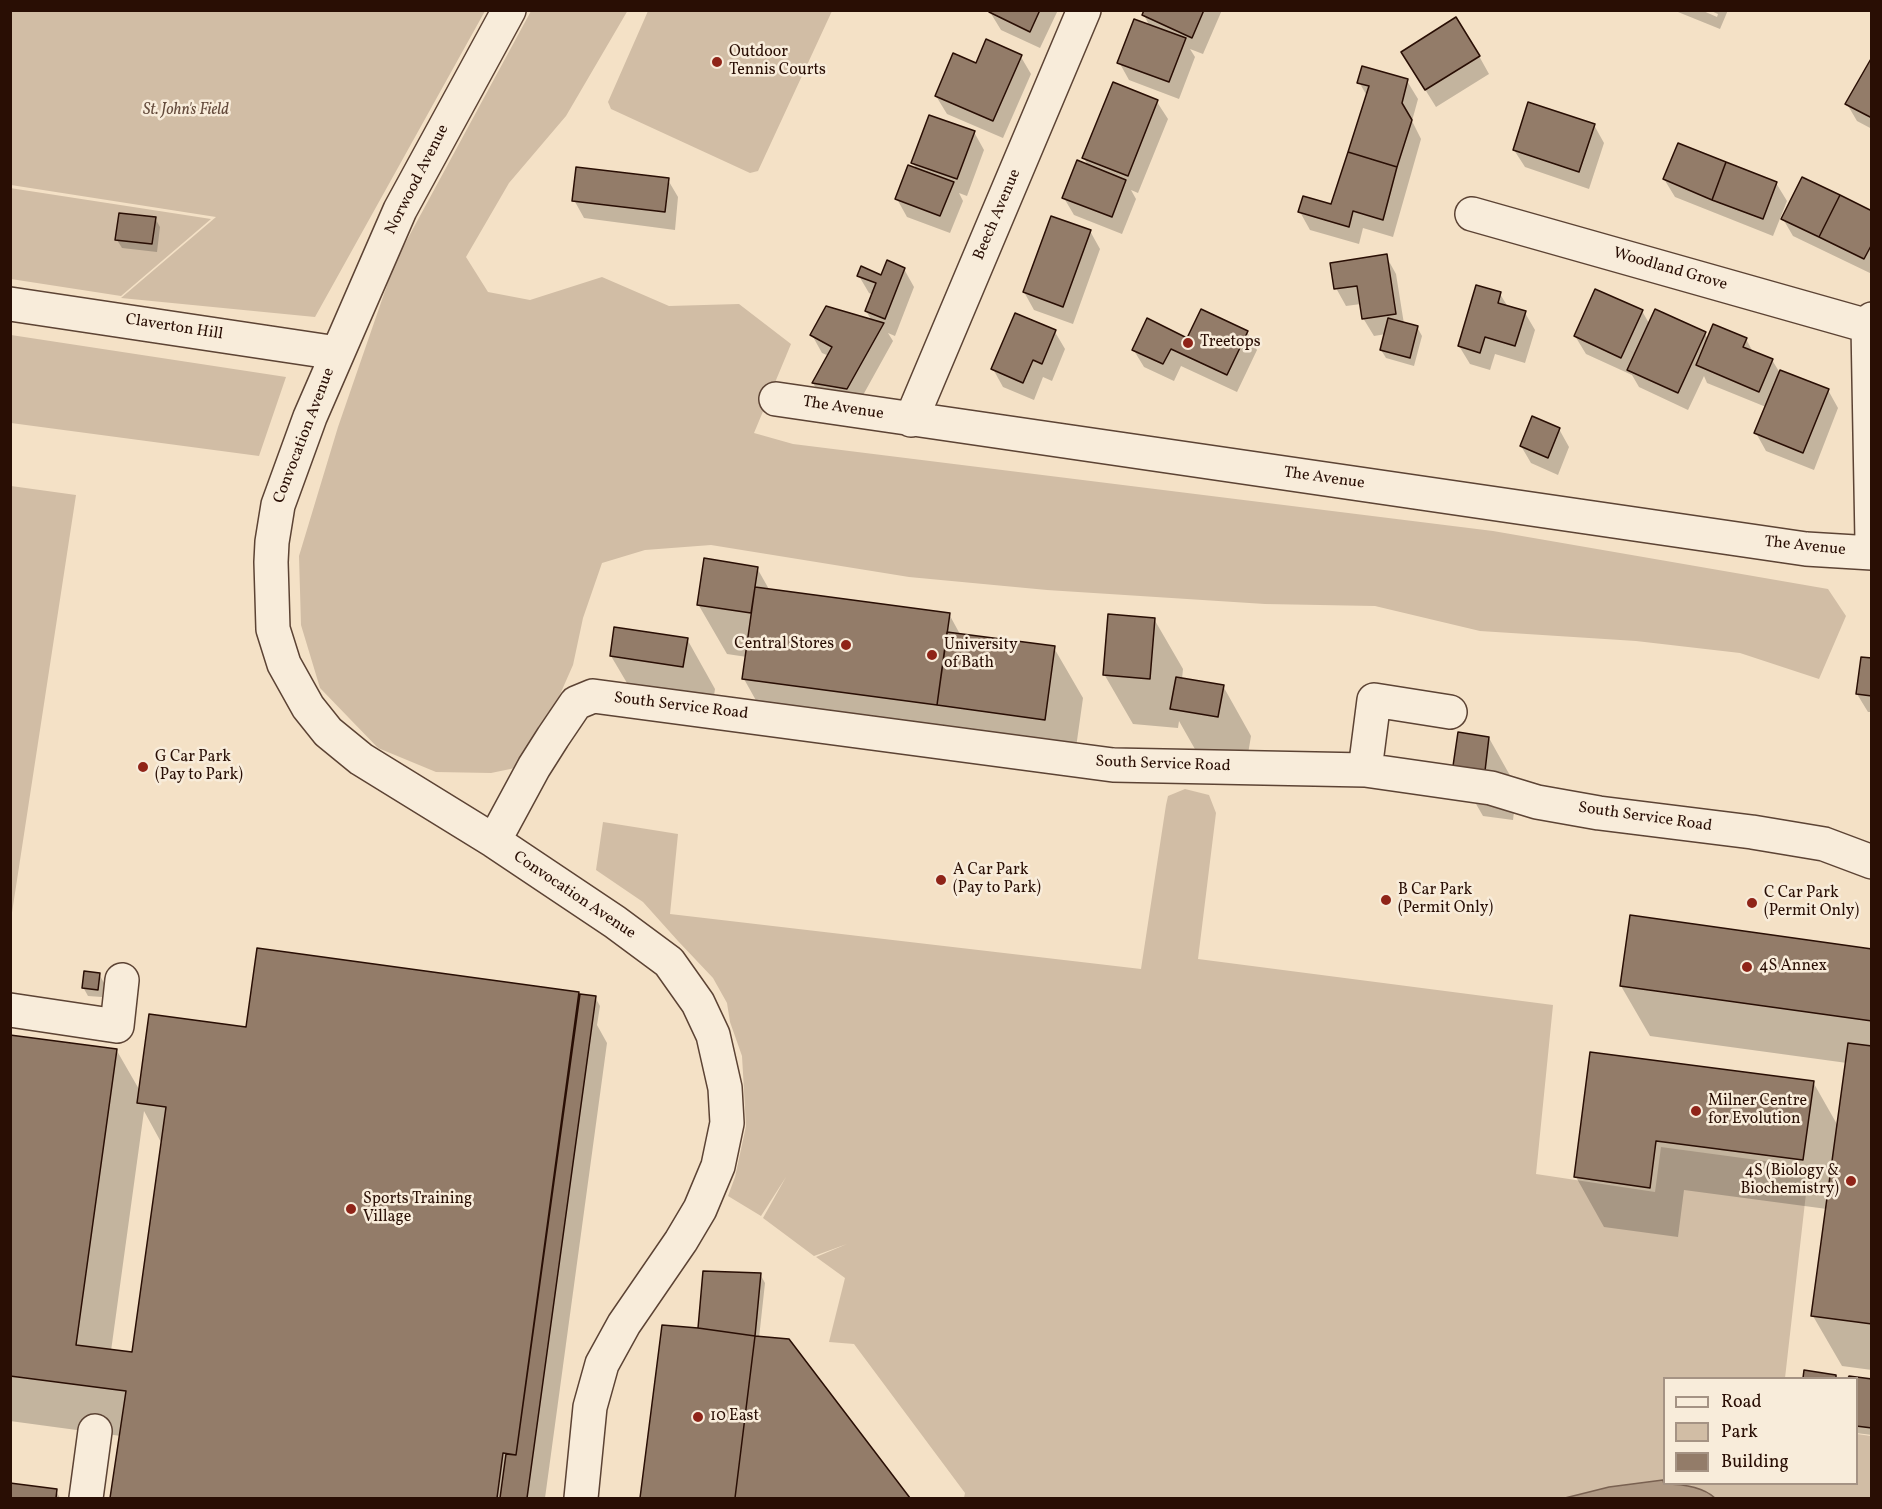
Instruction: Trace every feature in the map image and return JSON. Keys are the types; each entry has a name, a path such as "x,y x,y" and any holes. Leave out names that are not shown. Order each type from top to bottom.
{"street":[{"name":"Norwood Avenue","path":"337,353 400,210 509,10"},
{"name":"Beech Avenue","path":"911,420 1084,10"},
{"name":"Woodland Grove","path":"1472,214 1870,322 1872,541"},
{"name":"Claverton Hill","path":"10,304 337,353"},
{"name":"Convocation Avenue","path":"337,353 278,505 271,562 273,629 284,664 308,707 328,732 362,759 494,841 615,922 669,962 698,1003 713,1035 725,1088 727,1123 718,1166 700,1209 624,1324 602,1364 590,1407 581,1498"},
{"name":"The Avenue","path":"776,399 1806,549 1872,554"},
{"name":"South Service Road","path":"494,841 553,737 576,703 592,696 1113,765 1365,770 1491,788 1537,802 1599,813 1752,832 1824,844 1872,862"},
{"path":"1365,770 1374,700 1450,712"},
{"path":"10,1010 117,1026 122,980"},
{"path":"86,1498 95,1431"}],"green space":[{"path":"628,10 566,116 509,183 466,257 488,292 530,300 602,277 669,306 739,304 791,344 754,433 793,444 1493,531 1828,589 1846,616 1819,679 1740,653 1636,641 1480,631 1375,606 1265,604 1047,590 909,577 711,545 645,550 602,563 583,618 573,665 543,733 520,767 491,773 436,772 378,748 320,688 301,625 299,556 338,427 395,262 531,11"},
{"name":"St. John's Field","path":"10,11 485,11 315,317 121,298 216,217 11,185"},
{"name":"Outdoor Tennis Courts","path":"648,11 832,11 758,171 750,173 611,109 608,102"},
{"path":"10,188 211,219 121,296 11,279"},
{"path":"11,335 286,377 259,456 11,423"},
{"path":"10,486 76,495 11,919"},
{"path":"1185,789 1209,795 1216,813 1198,959 1553,1005 1536,1174 1655,1192 1661,1147 1809,1167 1785,1377 1663,1377 1663,1481 1609,1487 1565,1498 964,1498 965,1493 854,1344 829,1342 845,1278 816,1257 847,1244 814,1256 763,1218 786,1177 761,1216 728,1196 735,1177 746,1126 742,1056 730,1022 727,1003 713,978 643,902 596,870 603,822 678,834 670,914 1141,969 1168,796"},
{"path":"1858,1434 1871,1436 1871,1498 1715,1498 1708,1492 1680,1485 1858,1485"}],"shaded area":[{"path":"1663,1480 1663,1485 1691,1487 1715,1498 1565,1498 1609,1487"}],"building":[{"path":"990,10 1040,10 1030,32 989,12"},
{"path":"1144,10 1204,10 1192,38 1142,15"},
{"path":"1456,17 1480,56 1425,90 1401,52"},
{"path":"1134,19 1186,38 1169,82 1117,63"},
{"path":"986,39 1022,55 993,121 935,96 953,53 976,63"},
{"path":"1872,57 1872,118 1845,104"},
{"path":"1362,66 1408,79 1402,103 1412,120 1397,167 1348,152 1369,86 1357,83"},
{"path":"1113,82 1158,100 1128,176 1082,158"},
{"path":"1528,102 1595,124 1579,172 1513,150"},
{"path":"929,115 975,131 957,179 911,163"},
{"path":"1678,143 1726,162 1712,200 1663,179"},
{"path":"1348,152 1397,167 1383,220 1353,211 1349,227 1298,212 1303,196 1331,204"},
{"path":"1077,160 1126,180 1112,217 1062,198"},
{"path":"1726,162 1777,182 1763,219 1712,200"},
{"path":"908,165 954,182 940,216 895,199"},
{"path":"576,167 669,178 665,212 572,201"},
{"path":"1802,177 1840,195 1819,237 1781,219"},
{"path":"1840,195 1872,211 1872,244 1864,259 1819,237"},
{"path":"119,213 156,217 152,244 115,240"},
{"path":"1051,216 1091,230 1063,307 1023,292"},
{"path":"1387,254 1396,314 1362,319 1357,286 1334,289 1330,263"},
{"path":"887,260 905,268 885,319 865,311 876,283 857,276 861,266 881,275"},
{"path":"1476,285 1501,292 1498,303 1526,311 1515,346 1485,337 1480,353 1458,346"},
{"path":"1595,289 1643,310 1621,358 1574,336"},
{"path":"826,306 884,323 847,389 812,383 832,347 810,335"},
{"name":"Treetops","path":"1201,309 1248,331 1227,375 1171,349 1163,364 1132,350 1147,318 1187,338"},
{"path":"1655,309 1706,332 1678,393 1627,370"},
{"path":"1015,313 1056,330 1042,364 1033,360 1023,383 991,369"},
{"path":"1388,318 1418,326 1410,358 1380,350"},
{"path":"1713,324 1747,338 1743,347 1773,359 1759,392 1696,365"},
{"path":"1780,370 1829,389 1803,453 1754,433"},
{"path":"1532,416 1560,428 1548,458 1520,446"},
{"path":"704,558 758,567 751,613 697,605"},
{"name":"Central Stores","path":"755,587 950,613 937,705 742,679"},
{"path":"1108,614 1155,618 1150,679 1103,675"},
{"path":"614,627 688,638 683,667 610,656"},
{"path":"947,632 1055,646 1045,720 937,705"},
{"path":"1861,657 1872,658 1872,696 1856,694"},
{"path":"1176,677 1224,685 1218,717 1170,709"},
{"path":"1458,732 1489,737 1485,771 1453,766"},
{"name":"4S Annex","path":"1630,915 1872,949 1872,1021 1620,986"},
{"name":"Sports Training Village","path":"257,948 579,992 516,1455 503,1453 497,1498 110,1498 126,1391 10,1376 10,1035 117,1049 76,1345 132,1352 166,1107 137,1103 149,1014 246,1027"},
{"path":"84,971 100,973 98,990 82,988"},
{"path":"580,994 596,996 527,1498 500,1498 506,1454 516,1455"},
{"name":"4S (Biology & Biochemistry)","path":"1848,1043 1872,1046 1872,1324 1811,1316"},
{"name":"Milner Centre for Evolution","path":"1590,1052 1814,1081 1803,1160 1656,1141 1650,1188 1574,1177"},
{"path":"703,1271 761,1273 755,1336 698,1328"},
{"name":"10 East","path":"662,1325 755,1336 735,1498 640,1498"},
{"name":"10 East","path":"755,1336 789,1339 910,1498 735,1498"},
{"path":"1804,1370 1836,1375 1836,1377 1803,1377"},
{"path":"1858,1377 1872,1379 1872,1428 1858,1426"},
{"path":"10,1483 57,1489 56,1498 10,1498"}],"place":[{"name":"Outdoor Tennis Courts","path":"717,62"},
{"name":"Treetops","path":"1188,343"},
{"name":"Central Stores","path":"846,645"},
{"name":"University of Bath","path":"932,655"},
{"name":"G Car Park (Pay to Park)","path":"143,767"},
{"name":"A Car Park (Pay to Park)","path":"941,880"},
{"name":"B Car Park (Permit Only)","path":"1386,900"},
{"name":"C Car Park (Permit Only)","path":"1752,903"},
{"name":"4S Annex","path":"1747,967"},
{"name":"Milner Centre for Evolution","path":"1696,1111"},
{"name":"4S (Biology & Biochemistry)","path":"1851,1181"},
{"name":"Sports Training Village","path":"351,1209"},
{"name":"10 East","path":"698,1417"}]}
